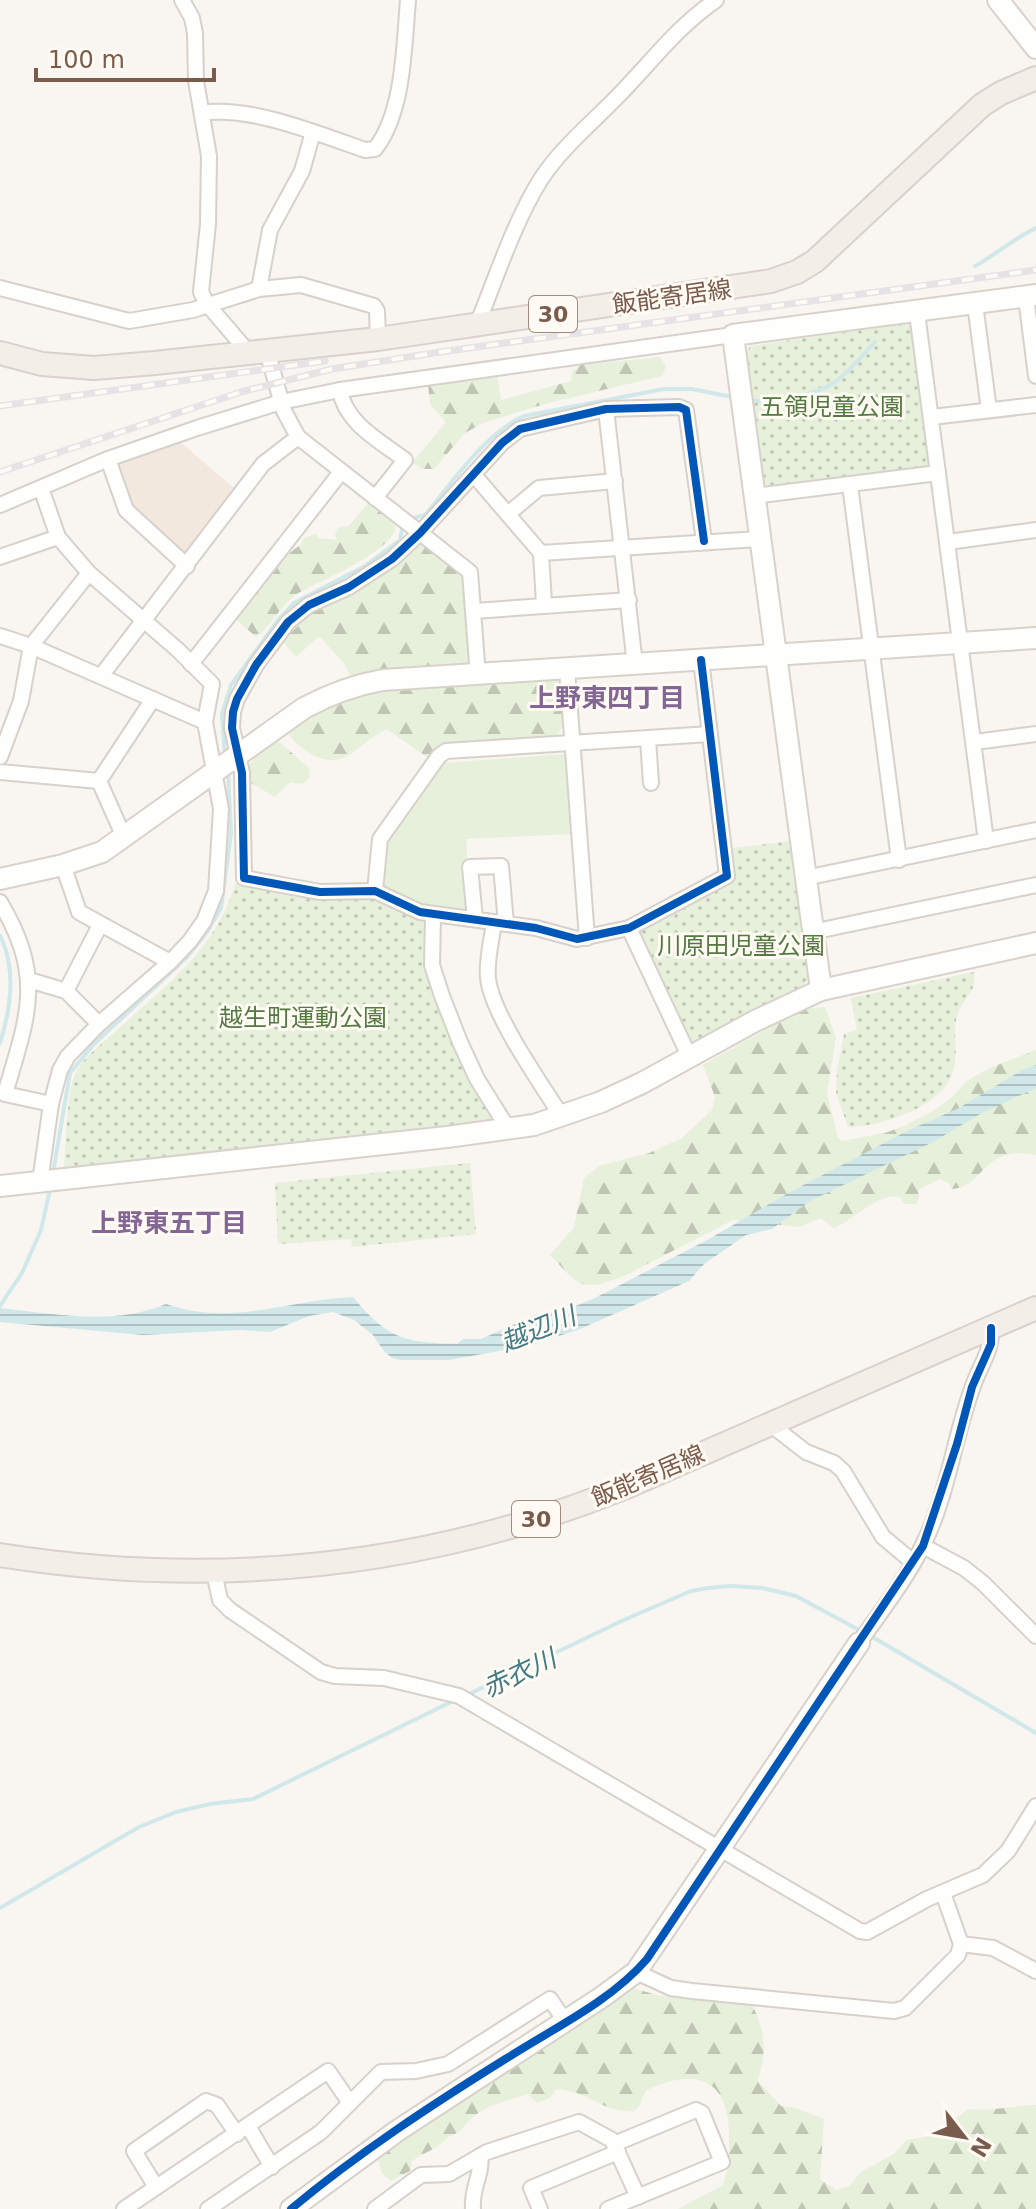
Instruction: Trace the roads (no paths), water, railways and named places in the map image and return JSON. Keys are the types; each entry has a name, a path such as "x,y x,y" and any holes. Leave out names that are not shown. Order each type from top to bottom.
{"main road":[{"name":"飯能寄居線","path":"0,353 42,364 94,368 378,339 744,287 797,272 832,247 964,119 993,97 1036,78"},
{"name":"飯能寄居線","path":"0,1555 98,1568 214,1572 277,1570 408,1552 488,1534 599,1498 1036,1308"}],"street":[{"path":"182,0 192,18 195,33 196,81 209,156 208,224 201,292 207,304 258,352 298,437 470,572 478,676"},
{"path":"202,113 220,110 293,125 365,150 375,149 386,135 393,115 408,0"},
{"path":"477,325 511,242 541,180 571,143 681,27 716,0"},
{"path":"998,0 1036,48"},
{"path":"259,289 270,230 302,171 313,132"},
{"path":"0,288 129,321 170,316 259,289 301,285 374,306 378,339"},
{"path":"0,505 108,459 281,402 340,390 1031,296 1036,376"},
{"path":"975,304 989,410"},
{"path":"917,313 986,841"},
{"path":"733,335 821,990"},
{"path":"340,390 342,405 349,416 405,460 375,498"},
{"path":"932,417 1036,405"},
{"path":"41,1182 51,1104 64,1063 99,1024 170,962 204,921 216,891 221,809 233,712 256,665 288,622 309,605 349,587 392,559 416,530 474,475 502,443 520,429 606,409 679,407 686,410 704,541"},
{"path":"606,409 635,665"},
{"path":"101,676 263,464 298,437"},
{"path":"108,459 126,510 187,566"},
{"path":"191,664 341,472"},
{"path":"754,496 938,473"},
{"path":"474,475 541,553 544,604"},
{"path":"508,514 539,488 615,481"},
{"path":"850,485 899,860"},
{"path":"41,488 58,537 89,573 212,684 205,722 226,765 242,773 244,878 320,892 375,891 420,912 536,928 577,939 629,928 727,876 701,660"},
{"path":"948,542 1036,530"},
{"path":"0,557 58,537"},
{"path":"541,553 759,539"},
{"path":"0,757 21,701 31,646 89,573"},
{"path":"474,611 629,600"},
{"path":"0,636 31,646 205,722"},
{"path":"0,879 63,865 102,852 304,708 334,692 358,684 1036,638"},
{"path":"567,670 587,938"},
{"path":"99,781 153,699"},
{"path":"375,891 380,839 439,756 446,751 710,734"},
{"path":"975,742 1036,734"},
{"path":"648,739 651,783"},
{"path":"0,772 99,781"},
{"path":"99,781 124,837"},
{"path":"805,878 1036,830"},
{"path":"63,865 79,912 170,962"},
{"path":"475,919 470,867 501,866 500,923 487,976 502,1018 562,1117"},
{"path":"812,932 1036,885"},
{"path":"0,902 18,933 29,980 27,1018 5,1094 51,1104"},
{"path":"433,915 432,965 442,996 477,1079 509,1130"},
{"path":"66,991 100,925"},
{"path":"629,928 690,1058"},
{"path":"0,1186 509,1130 562,1117 615,1096 755,1021 821,990 1036,943"},
{"path":"29,980 66,991 99,1024"},
{"path":"291,2209 397,2131 636,1972 923,1546 949,1470 972,1387 991,1344 991,1328"},
{"path":"770,1424 806,1452 834,1463 843,1471 883,1537 913,1562"},
{"path":"923,1546 974,1576 1036,1636"},
{"path":"214,1572 220,1600 230,1610 321,1672 335,1676 384,1678 459,1696 860,1931 867,1932 927,1899 983,1875 1031,1830 1036,1806"},
{"path":"636,1972 682,1990 894,2011 905,2008 958,1955 961,1944 943,1893"},
{"path":"961,1944 993,1948 1036,1971"},
{"path":"208,2209 321,2132 381,2072 416,2071 448,2064 550,1999 565,2021"},
{"path":"124,2209 328,2071 350,2103"},
{"path":"156,2187 134,2151 206,2101 217,2105 242,2130 272,2167"},
{"path":"540,2209 531,2188 696,2110 702,2113 722,2162 608,2209"},
{"path":"375,2209 421,2175 449,2174 480,2156 579,2122 603,2133 616,2148 638,2197"},
{"path":"473,2209 471,2195 481,2167 480,2156"}],"water":[{"name":"越辺川","path":"1036,1065 1036,1088 810,1201 772,1229 746,1235 704,1264 689,1281 580,1329 532,1345 449,1360 401,1360 392,1358 373,1335 354,1320 333,1312 309,1316 270,1332 240,1330 143,1335 0,1322 0,1308 105,1317 146,1311 166,1304 214,1313 237,1313 353,1297 376,1322 398,1336 423,1342 457,1344 463,1339 481,1339 540,1313 566,1310 595,1298 709,1239 790,1192 911,1129 957,1109"}],"waterway":[{"path":"975,266 1036,228"},
{"path":"749,400 782,400 826,387 846,373 875,342"},
{"path":"409,519 425,515 483,446 524,416 664,389 692,389 737,398"},
{"path":"225,755 222,714 231,685 279,619 294,603 365,566 400,540 403,525"},
{"path":"53,1173 70,1073 94,1044 187,957 221,908 231,833 228,772"},
{"path":"0,936 10,975 7,1016 0,1043"},
{"path":"0,1306 22,1273 41,1230 51,1185"},
{"name":"赤衣川","path":"467,1695 626,1619 691,1591 708,1588 762,1588 796,1596 861,1631"},
{"name":"赤衣川","path":"869,1635 1036,1733"},
{"name":"赤衣川","path":"0,1908 139,1827 176,1812 253,1799 455,1700"}],"railway":[{"path":"0,472 241,392 332,369 1036,270"},
{"path":"0,406 325,361"}],"district":[{"name":"上野東四丁目","path":"607,698"},
{"name":"上野東五丁目","path":"169,1223"}],"park label":[{"name":"五領児童公園","path":"832,407"},
{"name":"川原田児童公園","path":"741,946"},
{"name":"越生町運動公園","path":"303,1018"}]}
